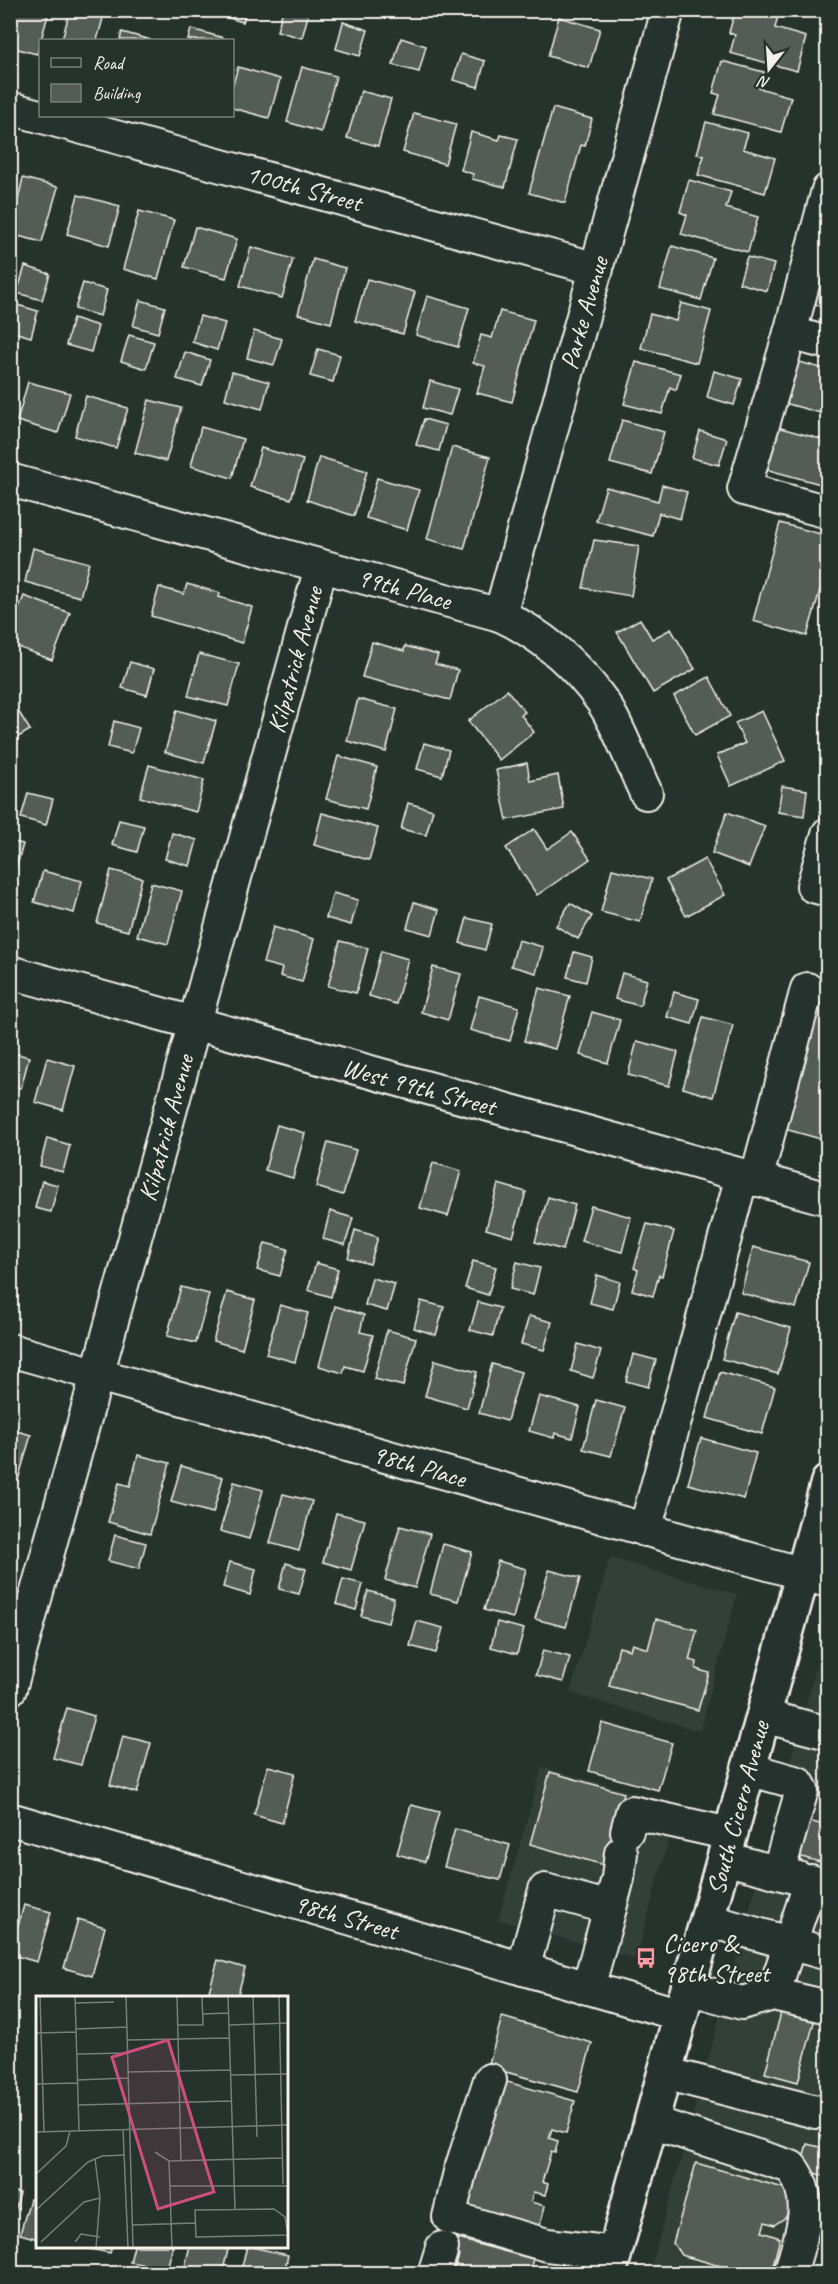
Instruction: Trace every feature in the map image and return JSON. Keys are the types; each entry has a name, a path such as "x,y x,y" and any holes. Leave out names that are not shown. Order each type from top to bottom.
{"main road":[{"name":"South Cicero Avenue","path":"613,2268 664,2073 763,1716 815,1577 828,1482"}],"street":[{"name":"Parke Avenue","path":"500,615 668,10"},
{"name":"100th Street","path":"10,108 39,116"},
{"name":"100th Street","path":"43,117 597,269"},
{"path":"828,190 790,333 744,489 828,512"},
{"path":"790,333 828,343"},
{"name":"99th Place","path":"10,480 500,615 526,627 563,655 602,702 646,793"},
{"name":"Kilpatrick Avenue","path":"10,1689 321,567"},
{"path":"828,834 813,886 828,890"},
{"name":"West 99th Street","path":"10,972 194,1025 828,1199"},
{"path":"645,1530 807,989"},
{"name":"98th Place","path":"10,1350 815,1577"},
{"path":"763,1716 828,1733"},
{"path":"748,1768 798,1783 802,1790 778,1873"},
{"name":"98th Street","path":"10,1819 588,1988 684,2002 742,2003 773,1994"},
{"path":"588,1988 628,1844 727,1846 778,1873 819,1883 791,1944 773,1994 828,2007"},
{"path":"523,1969 545,1890 610,1908"},
{"path":"707,1920 828,1954"},
{"path":"664,2073 816,2112 828,2110"},
{"path":"490,2080 460,2172 449,2217 547,2245 613,2268"},
{"path":"651,2122 791,2167 802,2181 806,2218 790,2274"}],"shaded area":[{"path":"610,1558 737,1594 700,1731 570,1693"},
{"path":"827,1628 827,2204 808,2273 649,2274"},
{"path":"542,1767 678,1805 636,1959 498,1920"}],"building":[{"path":"10,10 33,10 48,15 41,39 39,39 37,54 10,47"},
{"path":"70,10 105,11 97,39 62,39"},
{"path":"219,10 247,10 243,22 218,15"},
{"path":"283,10 309,12 302,38 277,31"},
{"path":"735,10 779,12 775,28 806,37 797,71 730,53 735,35 729,33"},
{"path":"559,17 600,29 589,68 548,56"},
{"path":"343,22 368,30 360,56 336,49"},
{"path":"191,29 224,38 224,39 188,39"},
{"path":"122,32 147,39 120,39"},
{"path":"401,38 426,46 419,72 393,65"},
{"path":"461,54 485,61 478,87 453,80"},
{"path":"722,61 764,72 759,88 791,97 781,132 714,114 720,95 713,93"},
{"path":"238,67 280,79 269,118 234,109 234,80"},
{"path":"302,67 336,76 321,132 287,122"},
{"path":"361,91 391,99 378,146 347,138"},
{"path":"553,108 592,119 585,146 581,145 565,203 529,193"},
{"path":"414,113 456,124 445,164 403,152"},
{"path":"706,122 748,133 743,149 775,158 765,193 698,175 704,156 697,154"},
{"path":"471,132 499,140 501,135 518,139 505,187 472,179 473,174 461,170"},
{"path":"23,178 58,187 42,242 10,234"},
{"path":"689,180 731,192 726,208 758,217 748,252 681,234 687,215 680,212"},
{"path":"78,195 120,206 109,246 67,234"},
{"path":"139,211 174,220 158,279 123,269"},
{"path":"195,227 237,239 226,278 184,267"},
{"path":"672,246 713,258 701,300 660,289"},
{"path":"251,247 293,259 282,298 240,286"},
{"path":"747,257 774,264 767,291 739,283"},
{"path":"313,259 345,268 331,323 298,314"},
{"path":"822,261 828,263 828,308 810,303"},
{"path":"25,266 50,274 42,300 17,293"},
{"path":"367,279 415,292 403,334 355,321"},
{"path":"83,283 107,290 100,316 75,309"},
{"path":"427,296 469,308 458,347 416,335"},
{"path":"140,300 165,307 158,333 133,326"},
{"path":"681,303 711,311 697,363 641,348 650,314 676,321"},
{"path":"14,304 38,311 31,337 10,331"},
{"path":"500,311 534,320 512,402 477,393 485,366 473,363 481,335 492,338"},
{"path":"200,316 225,323 217,350 192,342"},
{"path":"73,318 98,326 91,352 66,345"},
{"path":"254,331 282,339 274,365 247,358"},
{"path":"129,335 154,342 146,369 121,361"},
{"path":"318,349 340,355 333,382 310,376"},
{"path":"185,352 210,360 202,386 177,379"},
{"path":"796,361 828,370 828,415 784,403"},
{"path":"636,362 681,374 676,390 670,387 662,414 624,404"},
{"path":"714,371 742,379 734,405 707,397"},
{"path":"232,372 269,382 262,409 225,399"},
{"path":"430,381 458,389 450,415 423,408"},
{"path":"28,382 70,393 58,433 17,421"},
{"path":"86,396 128,408 116,448 75,436"},
{"path":"149,400 181,408 166,461 135,453"},
{"path":"424,419 446,425 439,451 416,445"},
{"path":"622,420 664,432 652,474 610,463"},
{"path":"201,427 243,439 232,478 191,466"},
{"path":"777,427 828,441 828,486 765,469"},
{"path":"700,431 727,439 719,465 692,458"},
{"path":"452,447 490,457 464,549 427,539"},
{"path":"261,448 303,460 291,499 250,487"},
{"path":"319,457 367,471 354,516 307,500"},
{"path":"377,478 419,490 407,530 366,518"},
{"path":"662,485 687,492 680,519 659,513 653,536 596,521 606,487 658,501"},
{"path":"780,523 828,536 828,562 807,636 753,621"},
{"path":"594,540 639,546 631,596 583,588"},
{"path":"33,548 89,563 80,597 25,582"},
{"path":"187,584 220,593 219,597 252,607 242,643 151,616 159,587 184,594"},
{"path":"24,596 70,613 52,660 10,644 10,631"},
{"path":"640,619 652,639 671,629 695,669 653,693 617,632"},
{"path":"372,642 404,651 405,646 438,655 435,664 458,670 450,700 362,677"},
{"path":"199,654 239,664 228,706 188,696"},
{"path":"130,662 154,669 147,695 122,688"},
{"path":"709,677 730,716 695,735 674,696"},
{"path":"507,690 525,712 521,715 534,732 499,760 468,721"},
{"path":"10,698 30,730 10,742"},
{"path":"358,699 397,709 386,752 347,741"},
{"path":"177,710 216,721 204,763 165,752"},
{"path":"762,711 785,761 731,786 717,755 745,743 735,723"},
{"path":"114,721 139,728 132,753 108,747"},
{"path":"424,743 449,750 442,776 417,769"},
{"path":"338,756 377,767 366,809 326,799"},
{"path":"527,763 530,781 558,775 564,809 507,820 496,770"},
{"path":"149,765 204,780 196,812 140,797"},
{"path":"782,786 807,790 804,816 778,812"},
{"path":"28,793 53,799 46,825 21,818"},
{"path":"408,803 433,810 426,835 401,829"},
{"path":"727,812 765,826 749,867 712,853"},
{"path":"322,813 378,828 369,860 314,845"},
{"path":"119,820 144,826 137,852 112,845"},
{"path":"534,829 547,849 572,832 590,859 537,895 506,848"},
{"path":"172,833 197,840 190,866 165,859"},
{"path":"10,841 23,844 10,890"},
{"path":"705,859 725,895 686,916 666,880"},
{"path":"612,869 652,879 640,922 601,912"},
{"path":"111,870 142,878 128,931 97,923"},
{"path":"43,871 82,881 74,913 34,902"},
{"path":"151,883 182,891 168,944 137,936"},
{"path":"333,893 358,900 351,925 326,918"},
{"path":"414,902 439,910 432,935 407,928"},
{"path":"570,903 592,916 578,939 556,926"},
{"path":"467,918 492,924 485,950 460,943"},
{"path":"273,927 314,939 302,982 280,976 282,968 263,963"},
{"path":"518,940 543,947 536,973 511,966"},
{"path":"340,941 368,948 356,993 328,986"},
{"path":"381,951 408,959 396,1004 369,996"},
{"path":"574,952 592,957 586,982 567,977"},
{"path":"433,967 461,974 448,1020 421,1012"},
{"path":"622,973 647,980 640,1006 615,999"},
{"path":"539,988 570,996 555,1049 524,1041"},
{"path":"674,992 699,999 692,1024 667,1017"},
{"path":"479,996 519,1007 510,1041 470,1030"},
{"path":"815,1004 828,1008 828,1141 781,1128"},
{"path":"592,1012 620,1020 608,1063 580,1055"},
{"path":"703,1017 733,1025 713,1097 683,1088"},
{"path":"637,1041 678,1052 669,1086 628,1075"},
{"path":"10,1052 29,1057 21,1088 10,1085"},
{"path":"47,1058 75,1066 63,1110 35,1102"},
{"path":"277,1125 305,1133 293,1178 265,1170"},
{"path":"47,1138 70,1145 63,1172 40,1166"},
{"path":"328,1142 356,1150 343,1195 316,1187"},
{"path":"433,1163 461,1171 448,1216 420,1208"},
{"path":"42,1181 58,1185 51,1212 35,1208"},
{"path":"498,1184 526,1192 513,1237 486,1229"},
{"path":"548,1197 575,1205 563,1250 535,1242"},
{"path":"591,1206 631,1217 622,1252 581,1241"},
{"path":"330,1211 353,1218 345,1245 323,1239"},
{"path":"647,1224 674,1231 662,1276 659,1275 653,1296 632,1290 638,1270 634,1268"},
{"path":"355,1230 378,1237 370,1264 348,1258"},
{"path":"265,1243 288,1249 280,1276 257,1270"},
{"path":"753,1247 809,1262 796,1308 741,1293"},
{"path":"473,1261 496,1267 488,1295 465,1288"},
{"path":"517,1262 540,1268 533,1295 510,1289"},
{"path":"316,1263 338,1269 331,1297 308,1290"},
{"path":"597,1275 620,1282 613,1309 590,1303"},
{"path":"372,1278 395,1284 387,1311 365,1305"},
{"path":"181,1287 209,1294 196,1343 167,1336"},
{"path":"227,1292 255,1300 242,1349 213,1341"},
{"path":"421,1301 444,1307 436,1335 414,1328"},
{"path":"478,1302 500,1308 493,1336 470,1330"},
{"path":"280,1305 308,1313 295,1362 266,1354"},
{"path":"335,1306 364,1315 360,1332 373,1335 363,1371 345,1366 343,1373 319,1366"},
{"path":"735,1312 791,1328 778,1374 722,1359"},
{"path":"529,1316 552,1322 544,1350 521,1344"},
{"path":"387,1330 416,1338 403,1386 374,1379"},
{"path":"578,1344 601,1351 593,1378 571,1371"},
{"path":"633,1354 656,1360 648,1387 626,1381"},
{"path":"435,1360 477,1372 467,1408 425,1396"},
{"path":"492,1364 521,1372 507,1421 479,1413"},
{"path":"720,1372 775,1387 762,1434 707,1418"},
{"path":"539,1396 580,1407 572,1438 555,1433 554,1438 529,1431"},
{"path":"596,1400 625,1408 611,1456 583,1449"},
{"path":"10,1429 31,1435 12,1501 10,1500"},
{"path":"701,1438 756,1453 744,1499 688,1484"},
{"path":"138,1455 170,1463 150,1534 108,1522 119,1483 130,1486"},
{"path":"181,1466 223,1477 213,1513 171,1502"},
{"path":"234,1482 263,1490 249,1539 220,1531"},
{"path":"283,1494 312,1501 299,1551 270,1543"},
{"path":"336,1513 365,1520 351,1570 323,1562"},
{"path":"400,1526 430,1534 415,1588 385,1580"},
{"path":"115,1535 146,1543 139,1569 108,1561"},
{"path":"443,1544 472,1552 458,1601 430,1594"},
{"path":"498,1561 526,1569 513,1618 484,1610"},
{"path":"230,1562 256,1569 250,1595 223,1587"},
{"path":"286,1563 306,1569 299,1594 279,1589"},
{"path":"549,1570 580,1578 566,1627 535,1619"},
{"path":"343,1579 363,1584 356,1610 336,1604"},
{"path":"368,1591 394,1598 388,1623 361,1616"},
{"path":"656,1619 697,1630 689,1660 697,1662 696,1669 709,1673 698,1710 609,1686 619,1647 630,1650 632,1644 648,1649"},
{"path":"417,1621 443,1628 436,1653 410,1646"},
{"path":"497,1622 524,1629 517,1654 491,1647"},
{"path":"543,1650 570,1657 563,1682 536,1675"},
{"path":"67,1708 94,1716 81,1765 53,1758"},
{"path":"602,1723 672,1743 658,1790 589,1771"},
{"path":"123,1736 151,1743 137,1793 110,1785"},
{"path":"268,1766 295,1773 282,1823 254,1815"},
{"path":"550,1772 624,1793 614,1827 631,1855 608,1849 604,1865 530,1844"},
{"path":"411,1805 439,1812 425,1862 397,1854"},
{"path":"796,1818 828,1826 828,1864 786,1853"},
{"path":"455,1829 510,1845 500,1880 444,1867"},
{"path":"24,1905 51,1912 37,1962 10,1954"},
{"path":"78,1919 105,1927 92,1976 64,1968"},
{"path":"218,1960 245,1968 238,1996 208,1996"},
{"path":"782,2009 815,2018 798,2082 765,2073"},
{"path":"502,2017 592,2043 578,2092 488,2067"},
{"path":"500,2080 575,2101 566,2133 552,2129 549,2138 558,2141 555,2153 551,2152 542,2182 548,2184 545,2195 533,2192 531,2202 545,2206 537,2235 464,2215"},
{"path":"807,2144 828,2149 825,2176 800,2169"},
{"path":"696,2163 794,2191 786,2217 774,2225 765,2222 762,2232 780,2238 771,2274 750,2274 681,2255 673,2243"},
{"path":"10,2191 20,2193 11,2225 10,2225"},
{"path":"30,2199 36,2200 36,2238 20,2234"},
{"path":"458,2239 533,2259 529,2274 454,2274 459,2255 454,2254"},
{"path":"84,2248 111,2248 110,2253"},
{"path":"134,2248 172,2248 167,2269 130,2262"},
{"path":"190,2248 228,2250 222,2274 183,2274"},
{"path":"246,2248 288,2255 284,2274 240,2274"}],"place":[{"name":"Cicero & 98th Street","path":"646,1958"}]}
